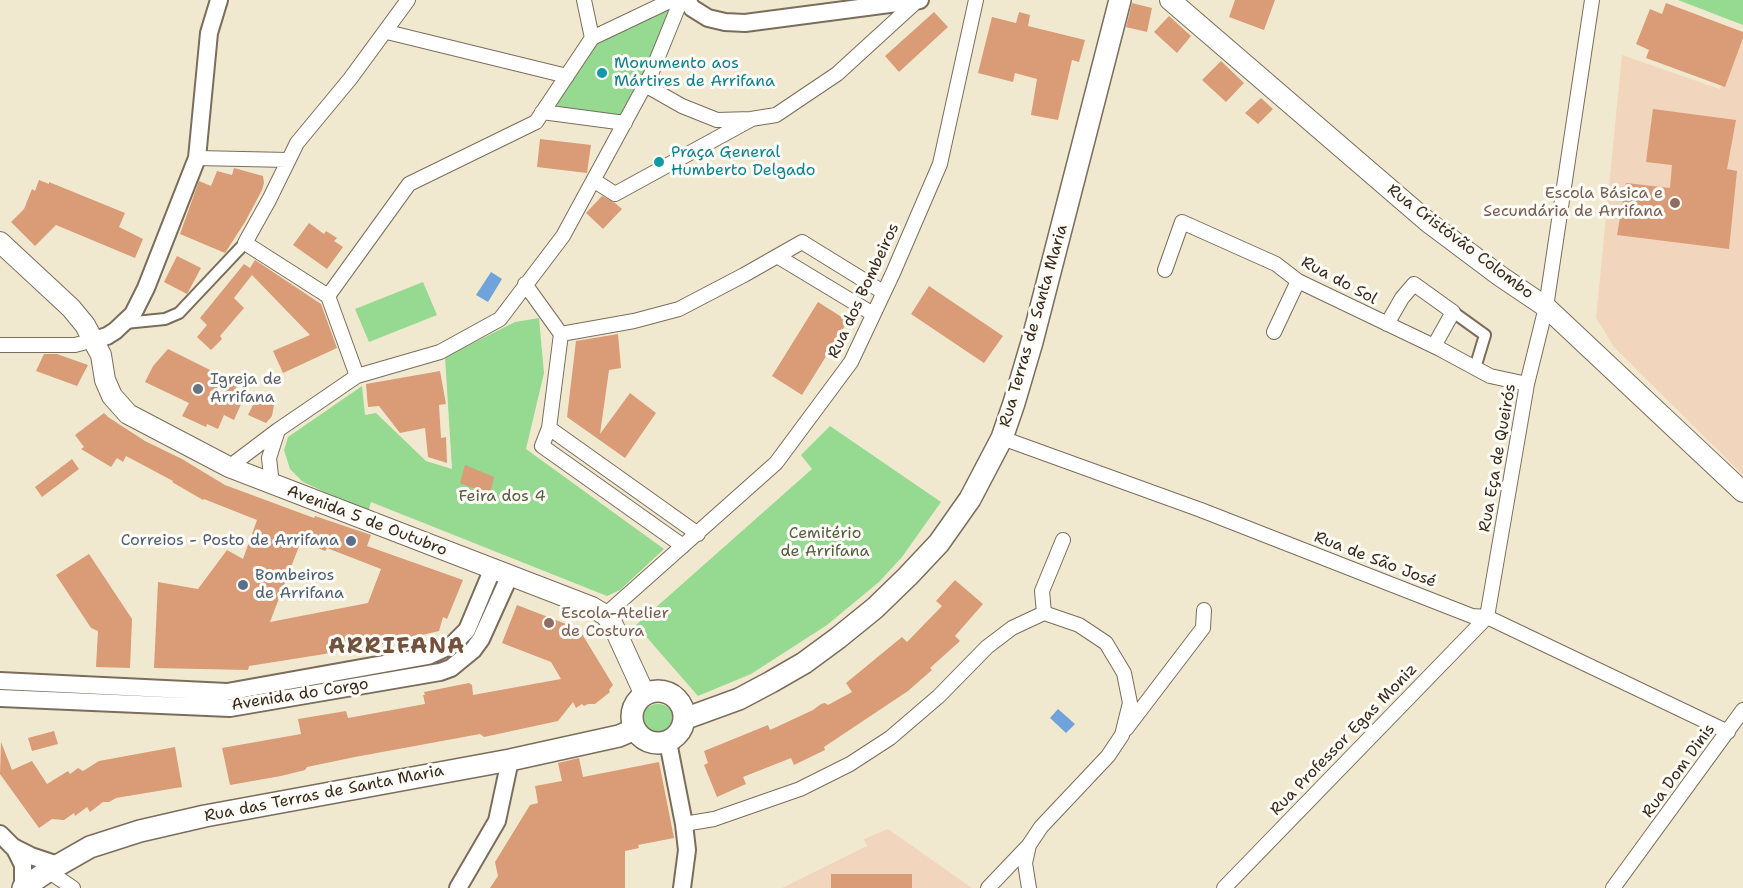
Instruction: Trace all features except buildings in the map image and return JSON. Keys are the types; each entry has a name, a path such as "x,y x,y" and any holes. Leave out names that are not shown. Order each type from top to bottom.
{"main road":[{"name":"Rua Terras de Santa Maria","path":"684,719 739,699 804,663 875,608 908,576 939,543 970,499 1002,438 1014,403 1032,342 1120,0"},
{"name":"Rua Cristóvão Colombo","path":"1170,0 1428,222 1546,307 1743,492"},
{"name":"Avenida 5 de Outubro","path":"0,243 86,325 101,355 105,380 112,396 119,406 140,422 229,467 272,485 501,571 592,607 605,615"},
{"path":"605,615 612,623 645,695"},
{"path":"652,692 668,693 680,704 684,719 679,733 668,742 646,740 635,729 634,706 645,695 652,692"},
{"name":"Rua das Terras de Santa Maria","path":"23,888 90,847 140,831 205,816 510,760 619,736 635,729"}],"street":[{"path":"0,345 75,345 107,336 133,314 146,288 197,158 209,33 219,0"},
{"path":"125,323 165,319 179,313 245,243 297,143 387,32 408,0"},
{"path":"584,0 592,38"},
{"path":"328,296 409,184 536,122 592,38 672,0"},
{"path":"229,467 357,376 440,352 500,319 563,236 645,85 681,0"},
{"path":"687,0 692,8 708,18 745,23 919,0"},
{"path":"645,85 682,106 717,120 752,119 776,115 837,74 919,0"},
{"name":"Rua dos Bombeiros","path":"605,615 776,463 851,362 940,164 976,0"},
{"name":"Rua Eça de Queirós","path":"1487,617 1527,384 1546,307 1592,0"},
{"path":"387,32 567,76"},
{"path":"542,112 625,123"},
{"path":"598,183 615,194 752,119"},
{"path":"197,158 288,159"},
{"name":"Rua do Sol","path":"1165,270 1182,222 1276,264 1298,281 1434,346 1490,376 1527,384"},
{"path":"561,334 634,321 679,309 802,242 883,292"},
{"path":"245,243 328,296 357,376"},
{"path":"777,256 873,314"},
{"path":"1274,332 1298,281"},
{"path":"525,284 561,334 549,428 542,446 683,546"},
{"path":"1387,324 1402,298 1414,284 1485,335 1475,368"},
{"path":"1434,346 1453,312"},
{"path":"549,428 698,534"},
{"path":"272,485 268,458 278,430"},
{"name":"Rua de São José","path":"1002,438 1201,510 1472,616 1487,617 1728,732"},
{"path":"594,483 605,468"},
{"path":"1044,613 1042,591 1063,540"},
{"name":"Avenida do Corgo","path":"0,681 228,692 428,656 452,645 467,630 501,571"},
{"name":"Avenida do Corgo","path":"0,698 230,708 440,672 452,668 473,650 481,639 501,571"},
{"path":"988,888 1029,845 1041,827 1108,756 1203,628 1204,610"},
{"path":"684,824 714,819 800,789 850,764 890,738 939,696 987,647 1012,628 1044,613 1079,625 1106,643 1124,673 1130,704 1122,735"},
{"name":"Rua Professor Egas Moniz","path":"1224,888 1487,617"},
{"name":"Rua Dom Dinis","path":"1613,888 1743,710"},
{"path":"668,742 687,850 682,888"},
{"path":"458,888 497,821 510,760"},
{"path":"0,834 13,847 23,865 23,888"},
{"path":"1029,845 1025,863 1029,888"},
{"path":"13,847 53,868 73,888"}],"shaded area":[{"name":"Escola Básica e Secundária de Arrifana","path":"1743,39 1743,475 1614,347 1596,318 1622,55 1720,89"},
{"path":"888,829 972,888 782,888 867,846 864,839"}],"green space":[{"path":"1678,0 1743,0 1743,25"},
{"path":"673,3 651,67 621,119 549,109 595,40"},
{"path":"423,282 437,315 369,342 355,309"},
{"name":"Feira dos 4","path":"539,318 544,373 526,449 664,549 620,590 607,596 371,502 368,512 303,482 290,469 284,450 288,437 362,386 365,415 376,413 426,461 452,469 445,357 515,322"},
{"name":"Cemitério de Arrifana","path":"830,426 941,502 902,557 879,582 827,625 751,674 698,696 636,625 812,469 801,455"},
{"path":"658,704 670,709 675,721 670,733 658,738 646,733 641,721 646,709"}],"water":[{"path":"491,272 502,279 488,302 476,295"},
{"path":"1058,709 1075,724 1066,733 1050,718"}],"place":[{"name":"Monumento aos Mártires de Arrifana","path":"602,73"},
{"name":"Praça General Humberto Delgado","path":"659,162"},
{"name":"Escola Básica e Secundária de Arrifana","path":"1675,203"},
{"name":"Igreja de Arrifana","path":"198,389"},
{"name":"Correios - Posto de Arrifana","path":"351,541"},
{"name":"Bombeiros de Arrifana","path":"243,585"},
{"name":"Escola-Atelier de Costura","path":"549,623"}],"district":[{"name":"ARRIFANA","path":"397,647"}]}
